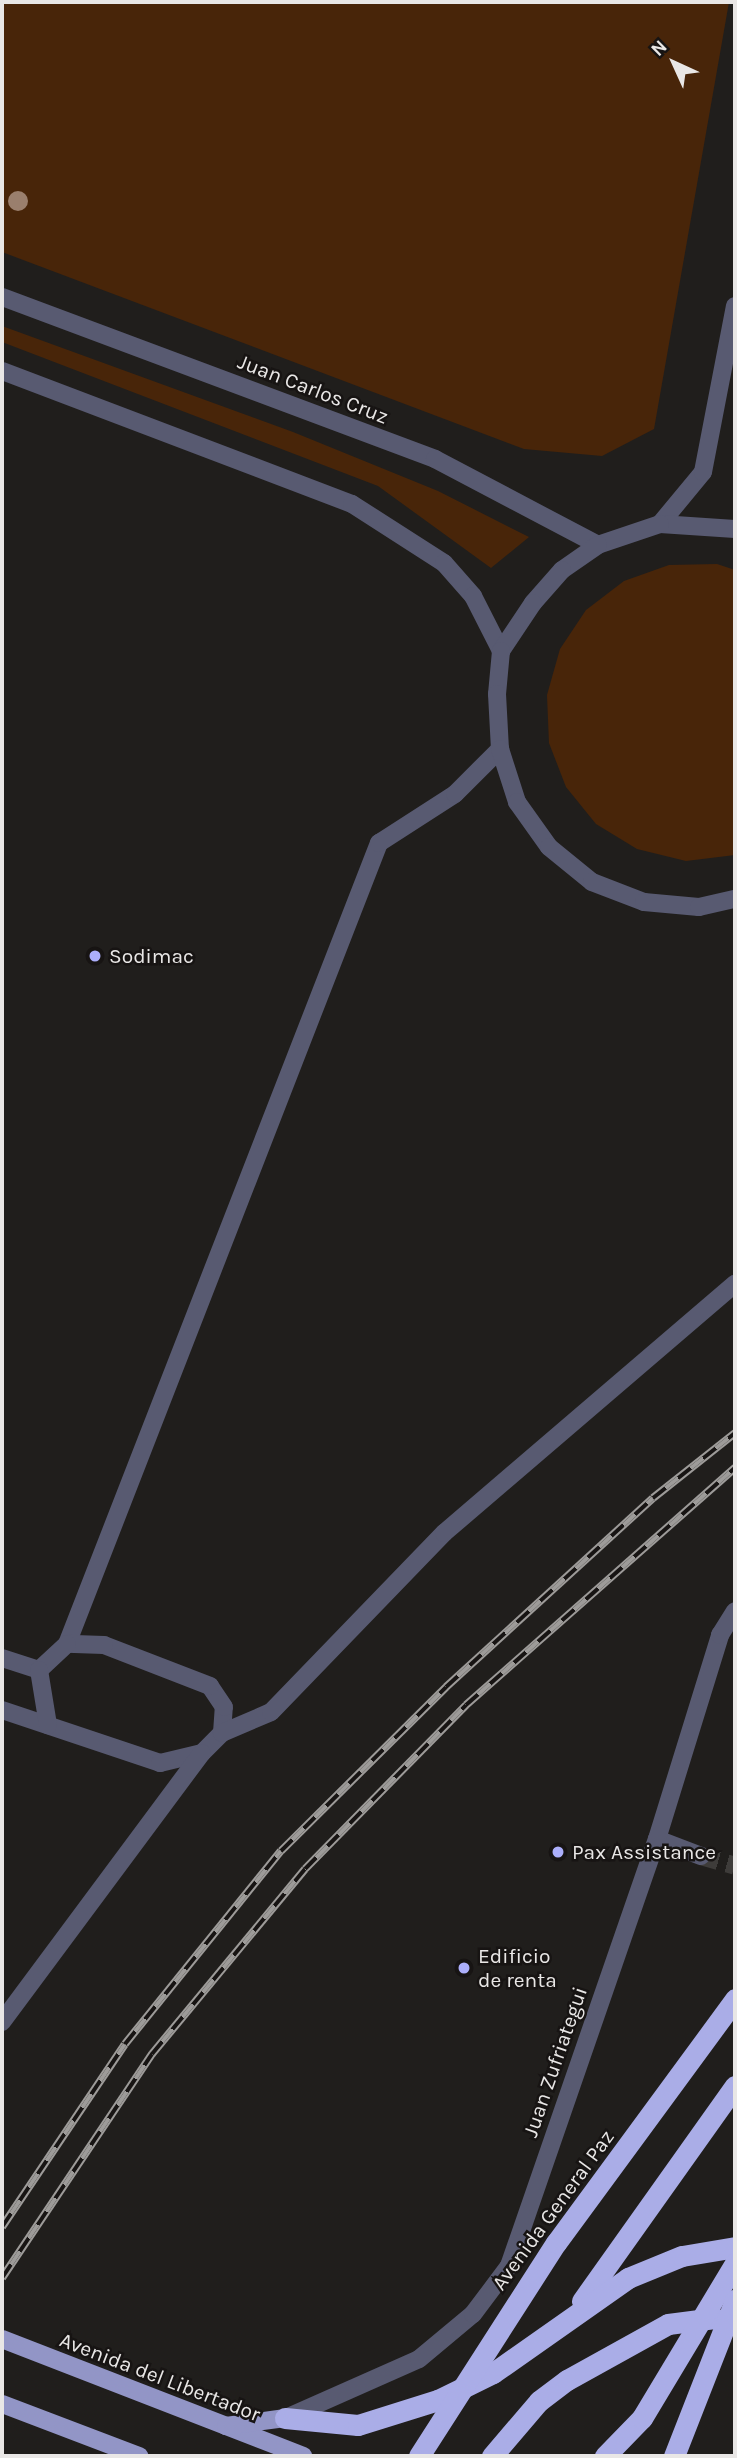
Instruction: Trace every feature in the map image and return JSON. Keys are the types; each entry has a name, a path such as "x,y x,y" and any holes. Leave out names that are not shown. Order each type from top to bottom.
{"highway":[{"name":"Avenida General Paz","path":"419,2456 556,2243 735,1999"},
{"path":"571,2317 735,2087"},
{"path":"285,2418 358,2425 438,2400 493,2373 571,2317 654,2266 735,2247"},
{"path":"606,2456 642,2418 735,2263"},
{"path":"674,2456 735,2300"},
{"path":"492,2456 539,2401 622,2346 668,2324 735,2318"}],"main road":[{"name":"Avenida del Libertador","path":"2,2339 303,2456"},
{"path":"2,2404 139,2456"},
{"path":"223,2426 285,2418"}],"street":[{"name":"Juan Carlos Cruz","path":"2,297 435,459 598,545"},
{"path":"660,524 703,472 735,306"},
{"path":"2,371 352,504 444,563 473,596 501,651 500,749 517,802 549,847 592,882 644,902 699,907 735,899"},
{"path":"501,651 562,570 598,545 660,524 735,529"},
{"path":"39,1670 67,1644 379,843 455,794 500,749"},
{"path":"2,2022 202,1753 222,1733 271,1712 444,1533 735,1284"},
{"name":"Juan Zufriategui","path":"285,2418 385,2379 419,2359 472,2314 509,2266 657,1839 720,1635 735,1611"},
{"path":"67,1644 104,1644 210,1686 224,1707 222,1733"},
{"path":"2,1658 39,1670"},
{"path":"39,1670 48,1724"},
{"path":"2,1710 160,1763 202,1753"},
{"path":"657,1839 701,1856"}],"shaded area":[{"path":"2,2 729,2 654,429 602,456 524,449 2,252"},
{"path":"2,326 293,432 438,491 529,537 491,568 378,486 2,342"},
{"path":"717,564 735,570 735,855 686,861 637,849 596,824 566,787 549,743 547,695 560,649 586,610 624,581 669,565"}],"tunnel":[{"path":"701,1856 735,1866"}],"railway":[{"path":"2,2227 125,2044 281,1851 446,1687 653,1498 735,1433"},
{"path":"2,2278 152,2054 305,1869 466,1705 735,1468"}],"place":[{"name":"Sodimac","path":"95,956"},
{"name":"Pax Assistance","path":"558,1852"},
{"name":"Edificio de renta","path":"464,1968"}]}
